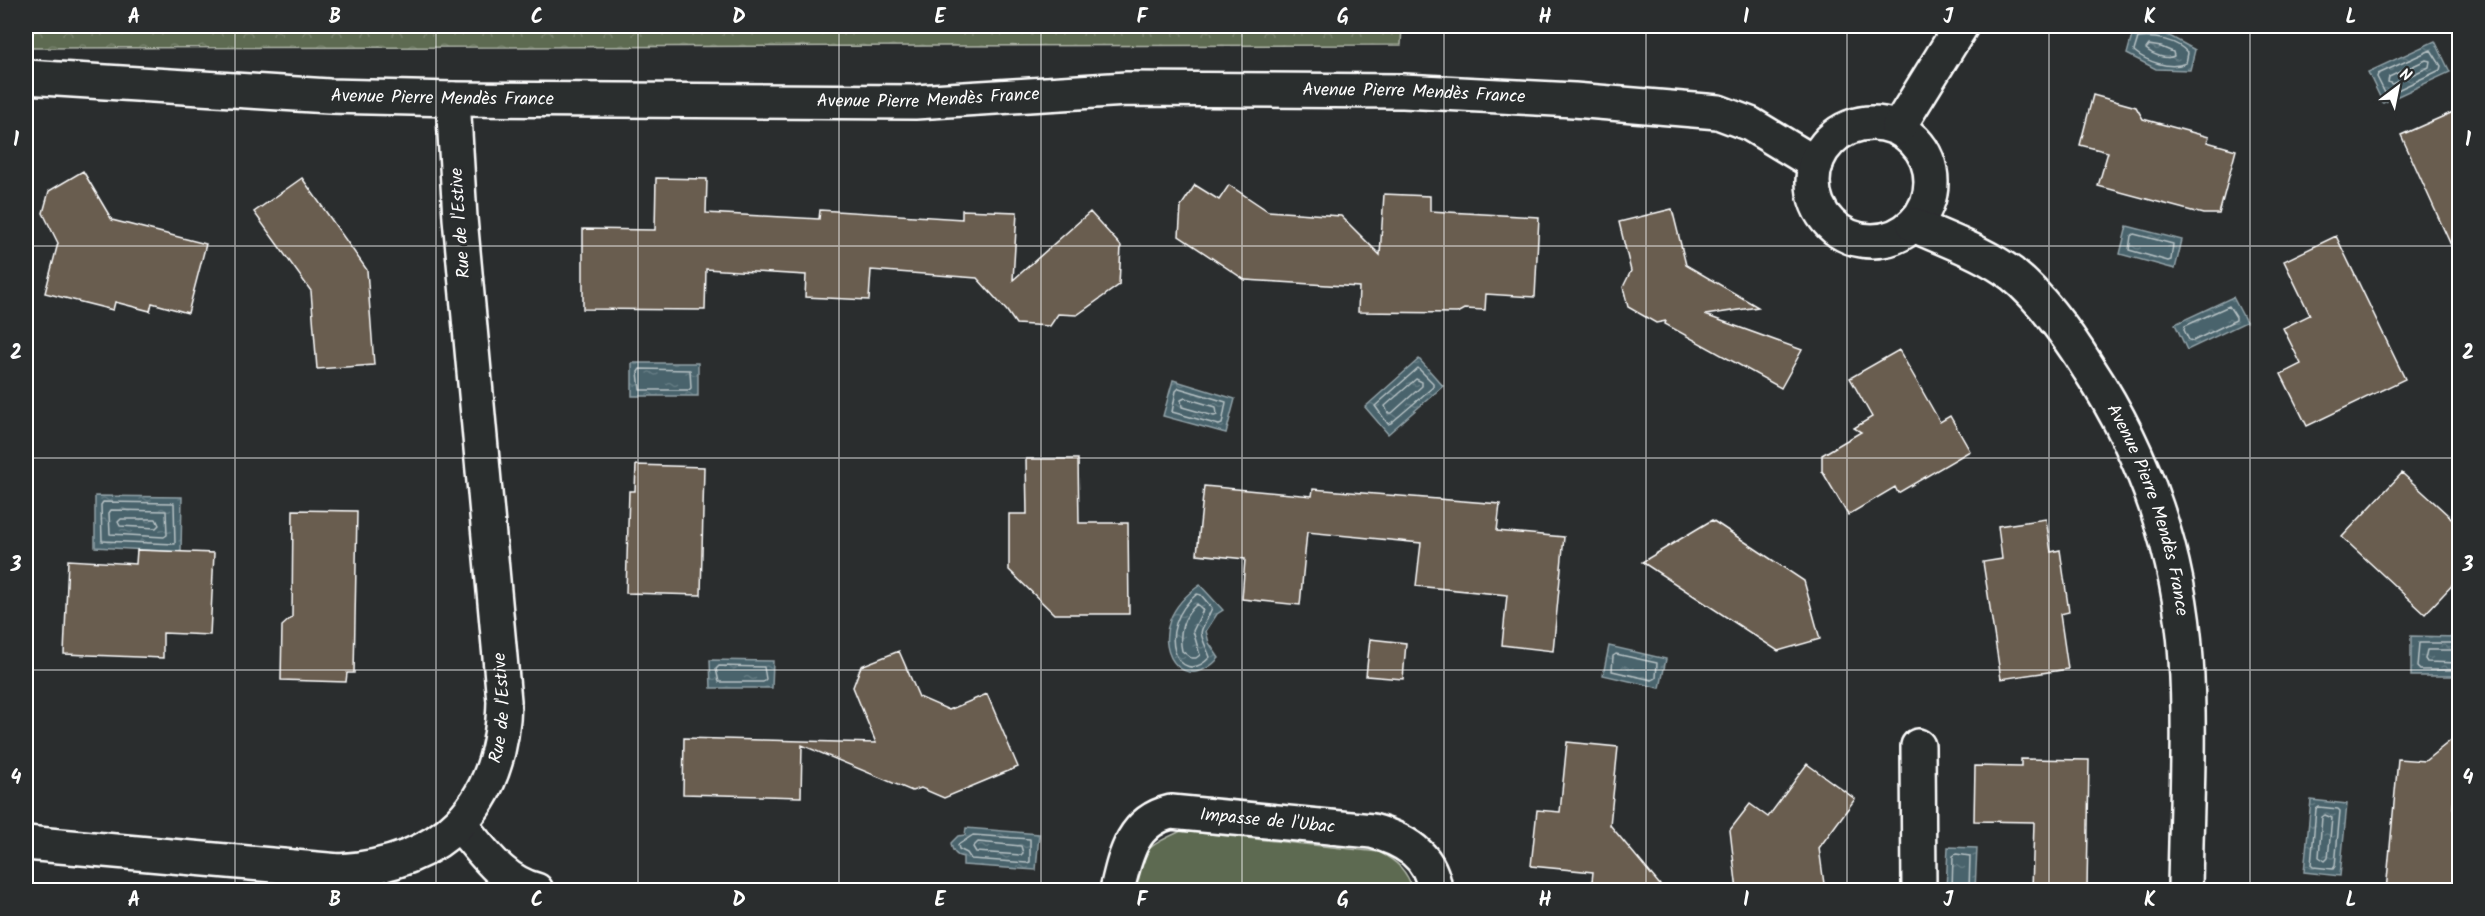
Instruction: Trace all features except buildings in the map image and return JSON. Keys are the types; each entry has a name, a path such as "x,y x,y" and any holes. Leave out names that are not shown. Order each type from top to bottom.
{"street":[{"path":"1898,128 1962,26"},
{"name":"Avenue Pierre Mendès France","path":"26,77 329,96 453,99 915,102 1127,89 1414,92 1574,100 1718,112 1750,124 1816,164"},
{"name":"Rue de l'Estive","path":"26,843 339,871 368,869 402,860 432,844 460,825 483,790 492,770 503,726 504,701 460,218 453,99"},
{"path":"1879,123 1898,128 1914,140 1925,155 1931,173 1931,192 1926,210 1914,225 1898,236 1879,242 1860,240 1841,233 1826,220 1817,203 1813,184 1816,164 1825,146 1840,132 1859,125 1879,123"},
{"name":"Avenue Pierre Mendès France","path":"1914,225 1981,256 2011,273 2033,294 2085,362 2108,397 2130,442 2167,542 2177,581 2182,618 2187,703 2185,891"},
{"path":"1918,746 1919,891"},
{"name":"Impasse de l'Ubac","path":"1117,891 1126,854 1137,834 1151,820 1171,812 1386,834 1402,841 1425,862 1432,874 1435,891"},
{"path":"460,825 510,880 521,887 536,891"}],"green space":[{"path":"26,26 1402,26 1401,45 26,48"},
{"path":"1181,831 1379,852 1400,867 1408,877 1413,890 1134,890 1146,852 1158,842"}],"water":[{"path":"2133,32 2166,34 2195,50 2190,70 2156,69 2127,54"},
{"path":"2435,41 2450,72 2383,103 2368,72"},
{"path":"2127,226 2182,240 2175,269 2120,254"},
{"path":"2233,297 2246,322 2187,350 2175,324"},
{"path":"1419,359 1443,386 1388,434 1365,407"},
{"path":"632,363 698,363 698,396 632,396"},
{"path":"1173,380 1235,399 1226,433 1163,416"},
{"path":"95,496 182,497 181,552 95,547"},
{"path":"1200,585 1223,610 1217,614 1206,631 1209,643 1219,658 1207,668 1196,672 1186,671 1177,666 1171,658 1167,646 1167,634 1175,609"},
{"path":"2411,636 2459,637 2459,676 2411,676"},
{"path":"1609,646 1666,659 1660,688 1603,675"},
{"path":"710,660 773,661 772,688 711,688"},
{"path":"2311,800 2347,804 2340,876 2304,872"},
{"path":"966,828 1039,834 1036,870 963,865 963,857 954,853 951,843 958,836 965,835"},
{"path":"1948,847 1977,848 1975,890 1946,890"}]}
